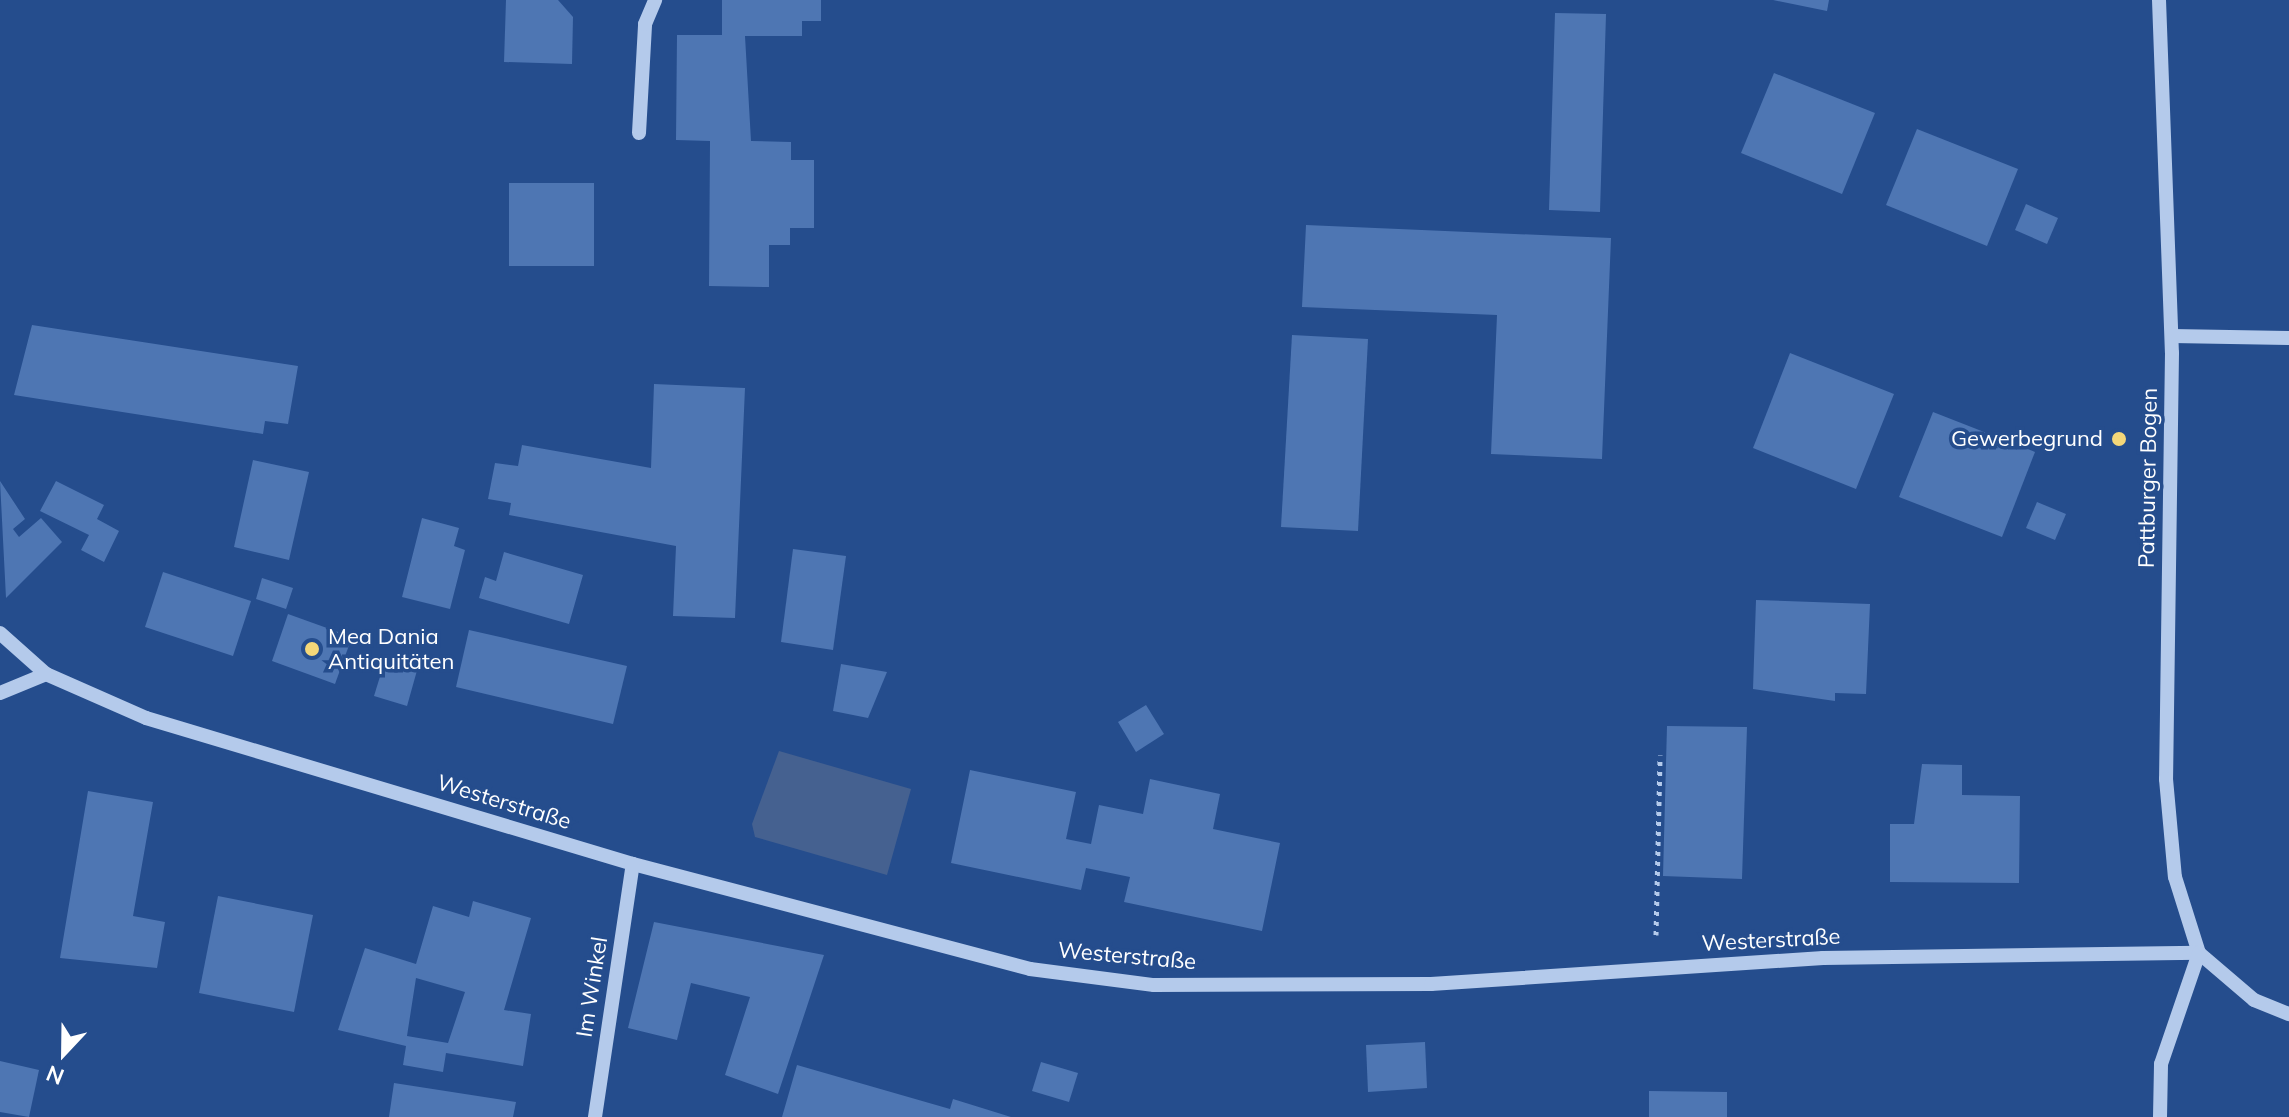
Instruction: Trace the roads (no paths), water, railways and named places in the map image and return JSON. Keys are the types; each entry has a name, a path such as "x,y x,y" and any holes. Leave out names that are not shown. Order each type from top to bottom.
{"street":[{"path":"639,133 645,24 655,0"},
{"name":"Pattburger Bogen","path":"2159,0 2172,336 2166,779 2175,877 2199,953"},
{"path":"2172,336 2289,338"},
{"name":"Westerstraße","path":"0,633 46,674 146,718 633,864 1030,969 1154,985 1431,984 1655,968 2199,953"},
{"path":"0,693 46,674"},
{"name":"Im Winkel","path":"595,1117 633,864"},
{"path":"2160,1117 2161,1064 2199,953 2254,1000 2289,1014"}],"water":[{"path":"779,751 911,789 887,875 755,837 752,824"}],"place":[{"name":"Gewerbegrund","path":"2119,439"},
{"name":"Mea Dania Antiquitäten","path":"312,649"}]}
